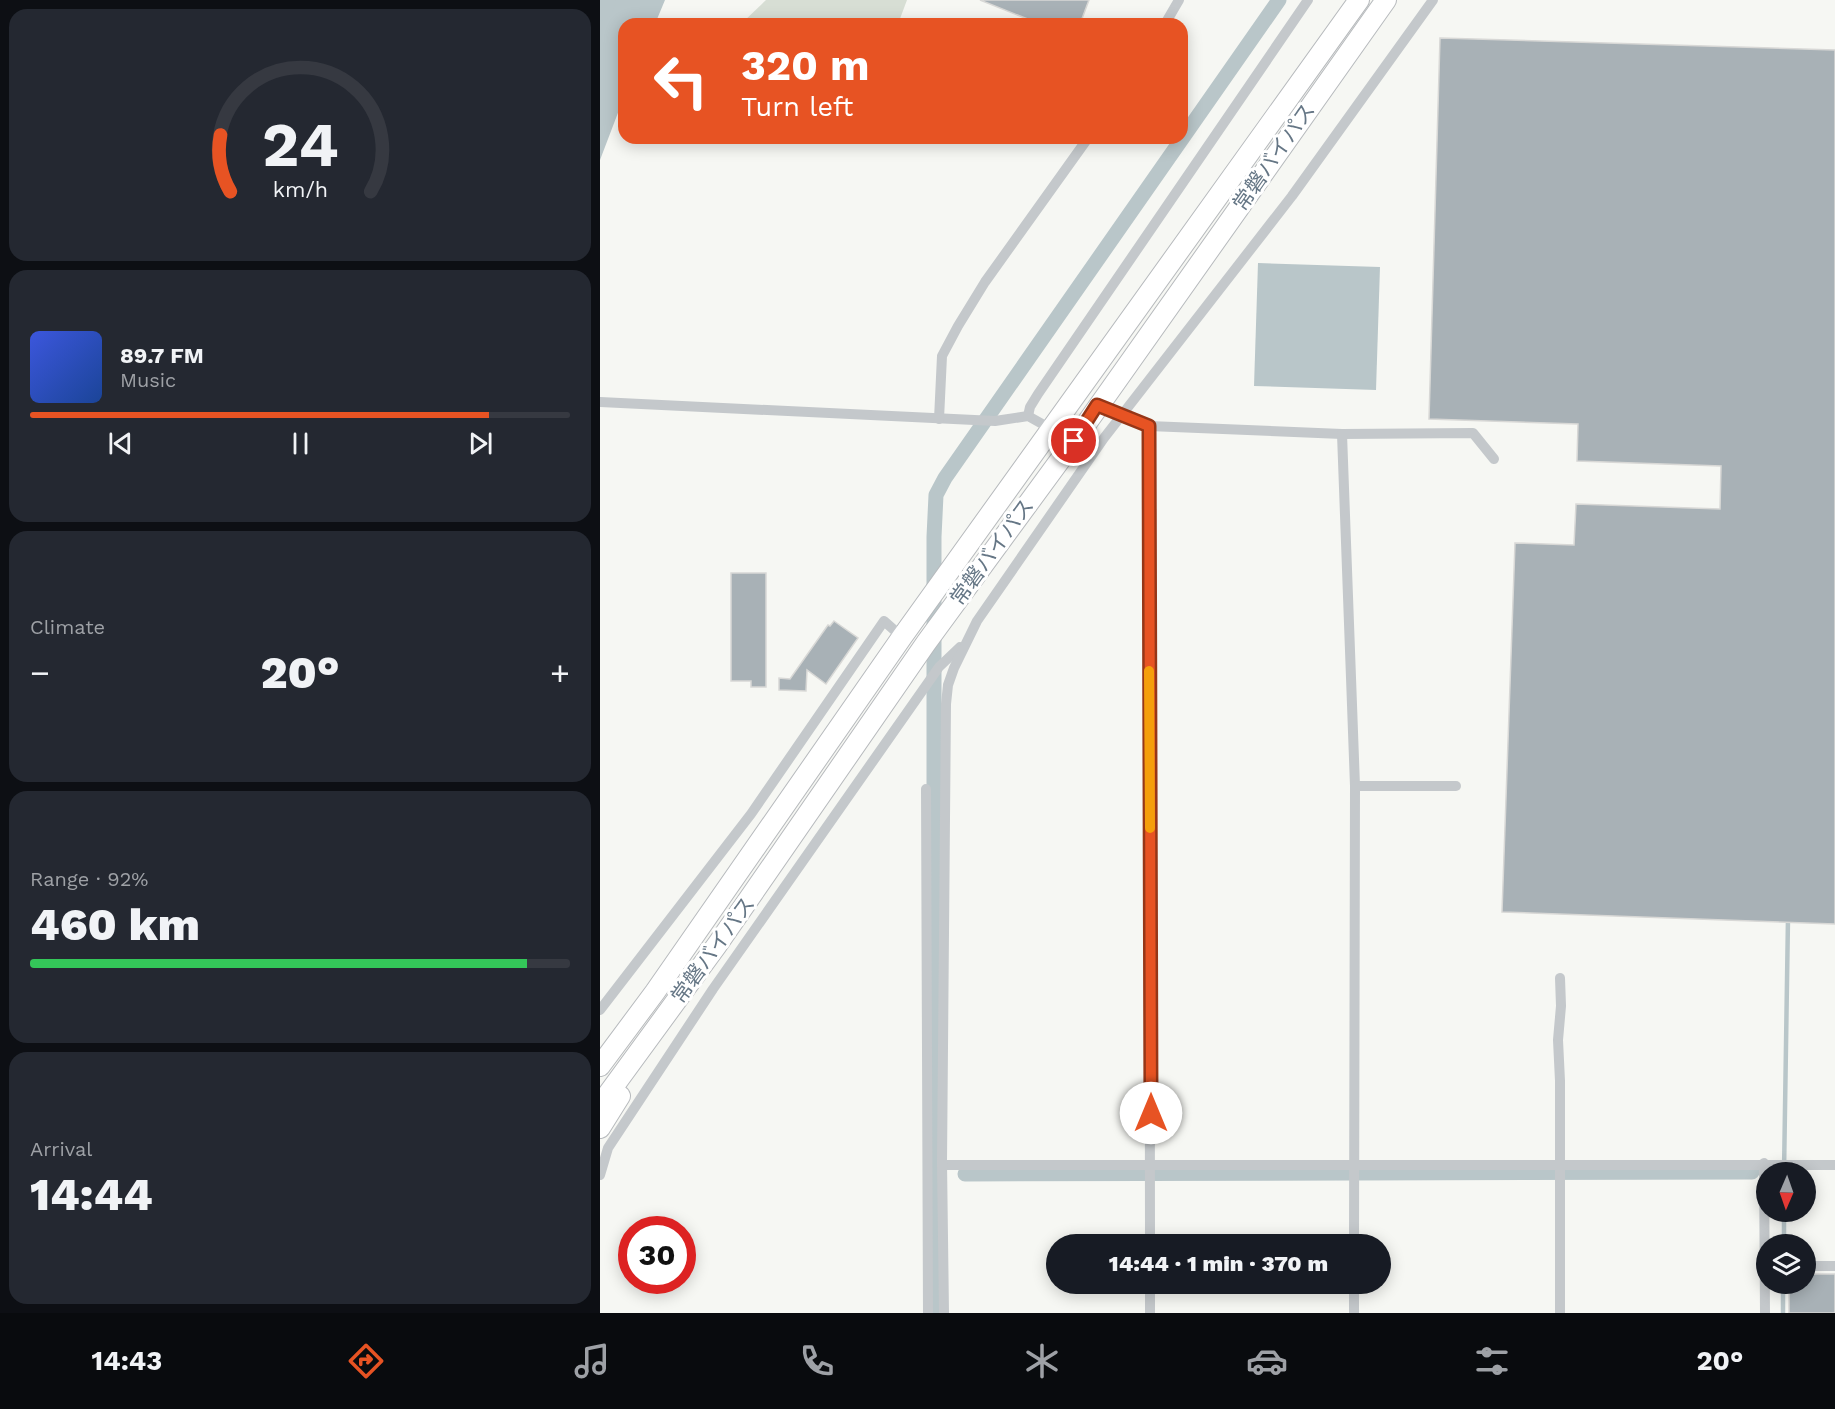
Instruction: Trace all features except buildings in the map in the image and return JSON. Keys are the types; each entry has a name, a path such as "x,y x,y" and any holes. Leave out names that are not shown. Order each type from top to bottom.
{"highway":[{"name":"常磐バイパス","path":"601,1064 676,963 902,636 1053,430 1359,0"},
{"name":"常磐バイパス","path":"600,1105 724,935 926,643 1386,0"},
{"path":"600,1128 625,1088 631,1063"}],"street":[{"path":"1168,18 1179,0"},
{"path":"1028,416 1030,407 1045,384 1308,0"},
{"path":"944,1313 942,1165 946,704 951,677 966,641 1104,438 1124,416 1292,196 1432,0"},
{"path":"939,418 942,356 985,282 1084,144"},
{"path":"600,402 994,421 1028,416 1053,430"},
{"path":"1097,405 1149,426 1342,434 1473,433 1494,459"},
{"path":"1149,426 1150,1234"},
{"path":"1342,434 1355,786 1354,1234"},
{"path":"600,1010 751,814 884,621 902,636"},
{"path":"600,1175 608,1148 713,989 939,667 966,641"},
{"path":"1355,786 1456,786"},
{"path":"926,789 928,1313"},
{"path":"1560,978 1561,1006 1558,1040 1560,1313"},
{"path":"942,1165 1756,1163"},
{"path":"1816,1164 1835,1165"},
{"path":"928,1180 943,1179"},
{"path":"1816,1266 1835,1266"},
{"path":"1150,1294 1150,1313"},
{"path":"1354,1294 1354,1313"},
{"path":"1765,1294 1765,1313"}],"shaded area":[{"path":"605,0 665,0 658,18 618,18 618,113 600,160 600,13"},
{"path":"766,0 907,0 900,18 747,18"},
{"path":"1258,263 1380,267 1376,390 1254,386"}],"waterway":[{"path":"600,8 603,0"},
{"path":"1188,130 1279,0"},
{"path":"934,1313 934,537 936,495 945,478 1178,144"},
{"path":"1784,1162 1788,918"},
{"path":"965,1174 1752,1172"},
{"path":"1784,1222 1784,1234"},
{"path":"1783,1294 1783,1313"}],"slow traffic":[{"path":"1149,671 1150,828"}],"route":[{"path":"1074,441 1097,405 1149,426 1151,1113"}]}
